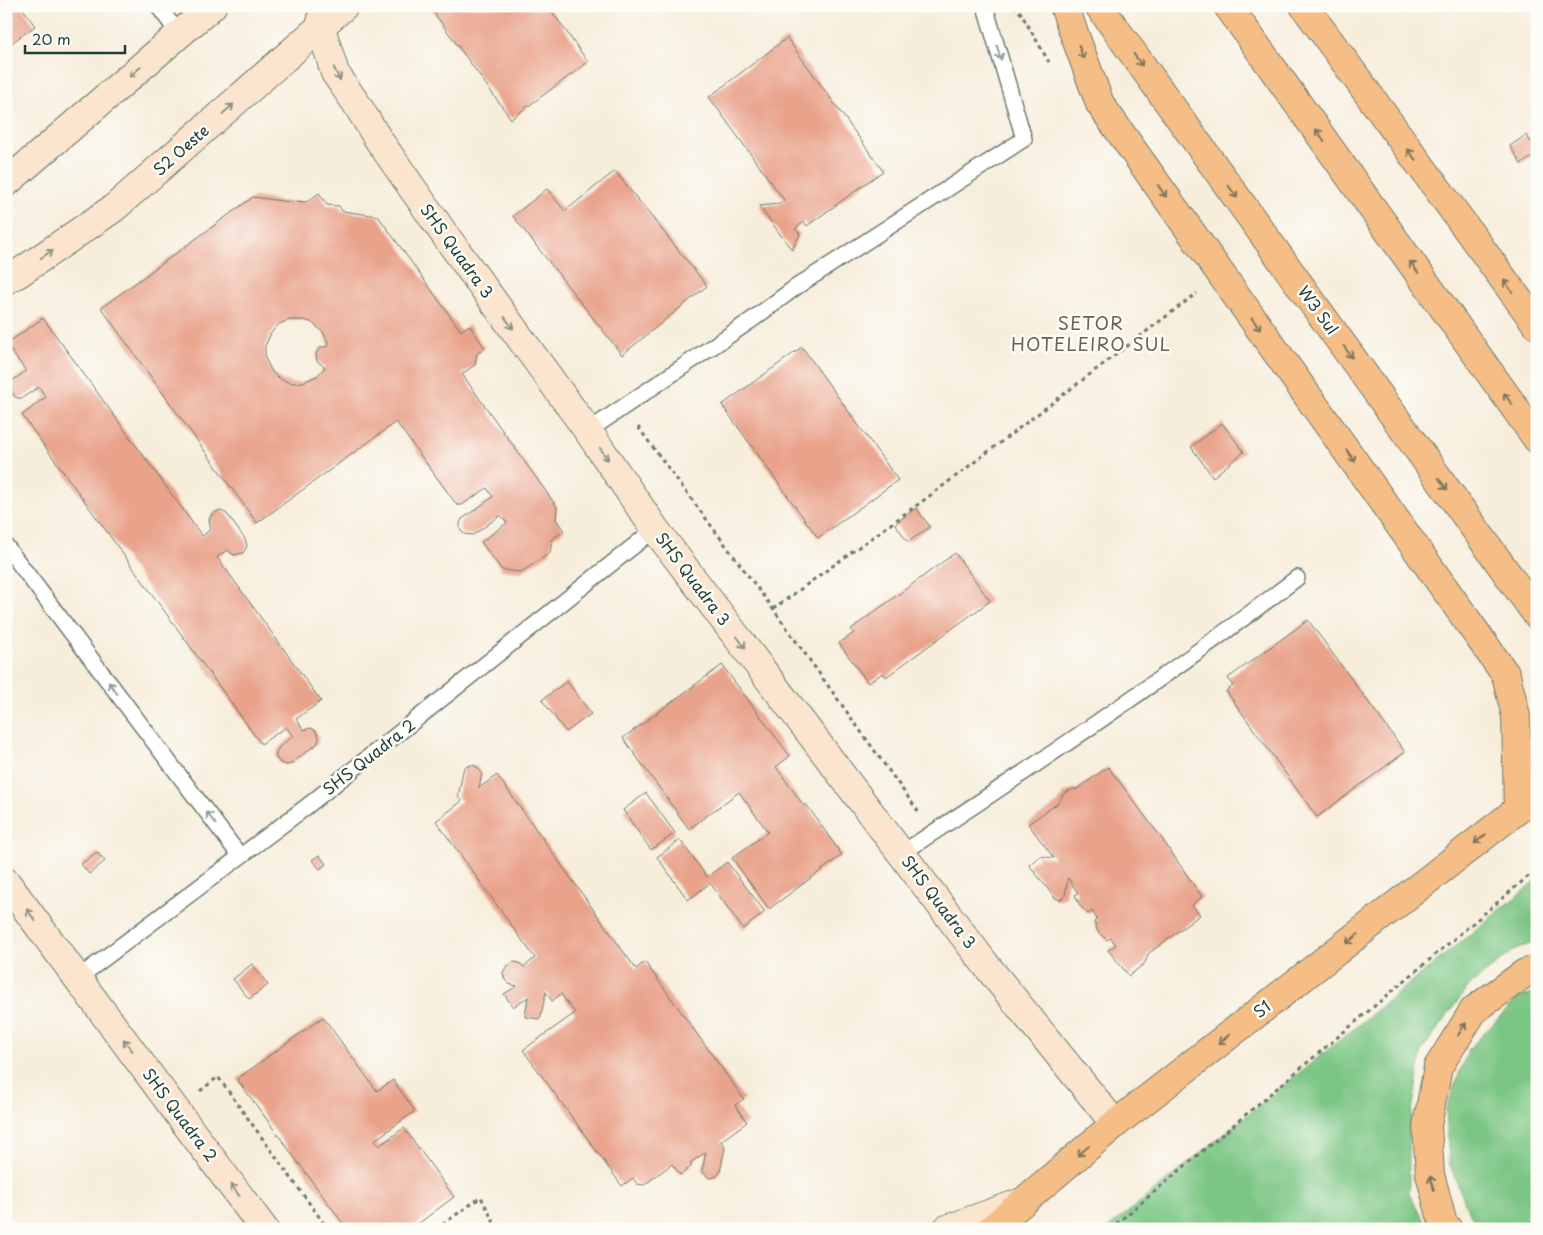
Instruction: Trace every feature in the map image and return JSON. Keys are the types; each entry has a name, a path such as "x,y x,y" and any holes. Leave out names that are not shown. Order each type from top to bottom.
{"main road":[{"path":"1064,6 1100,104 1506,674 1516,716 1528,802"},
{"name":"W3 Sul","path":"1099,6 1537,614"},
{"path":"1228,6 1537,439"},
{"path":"1304,6 1537,325"},
{"name":"S1","path":"991,1229 1116,1124 1528,802"},
{"path":"1448,1229 1443,1223 1430,1174 1427,1126 1438,1067 1474,1010 1525,973 1537,970"}],"street":[{"path":"6,183 212,6"},
{"name":"S2 Oeste","path":"6,280 114,208 322,17 344,6"},
{"name":"SHS Quadra 3","path":"322,17 335,73 378,139 445,235 588,431 655,530 986,965 1116,1124"},
{"name":"SHS Quadra 2","path":"6,882 264,1229"},
{"path":"946,1229 1026,1200"}],"lane":[{"path":"158,6 179,34"},
{"path":"588,431 753,319 796,287 1024,139 985,6"},
{"name":"SHS Quadra 2","path":"78,978 306,807 655,530"},
{"path":"6,546 240,856"},
{"path":"902,853 1124,705 1298,578"}],"path":[{"path":"773,609 935,492 1200,291"},
{"path":"624,407 773,609 933,832"},
{"path":"1110,1229 1537,869"},
{"path":"175,1109 218,1078 328,1229"},
{"path":"436,1229 482,1197 498,1229"}],"green space":[{"path":"1537,880 1537,941 1513,951 1468,987 1422,1050 1409,1130 1409,1193 1428,1229 1107,1229"},
{"path":"1537,992 1537,1229 1480,1229 1469,1213 1449,1163 1446,1109 1468,1050 1519,997"}],"building":[{"path":"6,6 21,6 35,26 6,47"},
{"path":"429,6 548,6 588,62 511,119"},
{"path":"787,38 883,171 807,226 804,222 795,229 800,234 792,250 759,206 779,204 784,200 709,97"},
{"path":"1526,135 1531,142 1537,138 1537,154 1521,164 1510,146"},
{"path":"615,171 707,286 622,355 513,216 547,189 565,211"},
{"path":"319,193 327,205 339,206 342,211 378,216 461,331 469,325 485,348 477,354 475,365 462,374 557,507 556,519 564,531 552,539 550,553 521,572 502,570 481,542 507,523 501,515 473,535 464,534 460,529 462,519 493,497 487,488 462,505 457,505 396,422 257,523 101,308 253,197 291,203 294,201 307,202","holes":["290,320 311,322 323,332 328,342 328,346 320,348 316,354 317,361 325,367 317,376 303,382 292,383 282,380 272,372 265,358 265,346 271,333 279,324"]},
{"path":"43,318 202,536 211,529 209,520 212,514 221,511 227,514 245,539 247,546 243,553 234,555 227,550 217,557 321,701 296,719 304,730 311,728 316,731 319,737 318,743 291,764 280,763 276,758 276,753 279,747 293,736 286,727 261,744 22,415 46,397 39,387 22,398 17,398 13,395 10,388 12,381 26,371 6,344"},
{"path":"802,347 898,480 818,538 722,405"},
{"path":"1222,423 1244,452 1213,477 1191,447"},
{"path":"916,508 930,527 908,542 895,524"},
{"path":"955,553 990,601 886,677 883,673 868,683 839,643 854,633 851,629"},
{"path":"1308,620 1405,752 1317,817 1226,691 1233,686 1228,678"},
{"path":"722,665 790,756 776,767 804,806 806,804 842,855 769,909 732,858 768,832 739,792 689,829 623,738"},
{"path":"567,681 591,714 566,732 542,700"},
{"path":"470,765 476,766 482,773 479,788 497,775 636,969 645,962 744,1099 735,1105 747,1122 721,1141 725,1147 720,1172 716,1177 709,1178 702,1171 706,1152 690,1163 692,1166 680,1175 672,1164 644,1185 637,1184 633,1178 622,1186 523,1050 575,1013 561,994 552,1001 546,992 540,1019 525,1017 528,997 513,1007 504,994 517,986 509,984 505,980 503,973 506,967 514,962 524,967 535,958 436,821 462,801 458,797 463,771 464,768"},
{"path":"1108,767 1160,836 1202,897 1192,905 1200,915 1148,954 1145,963 1129,976 1108,950 1116,945 1111,938 1107,940 1098,932 1094,922 1097,919 1092,911 1088,914 1080,906 1075,895 1078,893 1068,878 1065,896 1060,900 1055,898 1029,865 1040,856 1054,858 1028,824 1058,803 1064,793 1077,789"},
{"path":"646,793 675,833 651,850 623,810"},
{"path":"680,840 707,877 727,862 765,912 743,929 710,883 688,900 657,857"},
{"path":"97,852 105,861 89,874 81,864"},
{"path":"319,855 326,864 320,869 312,860"},
{"path":"252,964 268,985 249,999 233,979"},
{"path":"323,1017 377,1091 393,1080 415,1111 375,1140 379,1146 404,1128 454,1197 411,1229 347,1229 237,1079"}],"district":[{"name":"SETOR HOTELEIRO SUL","path":"1091,334"}]}
